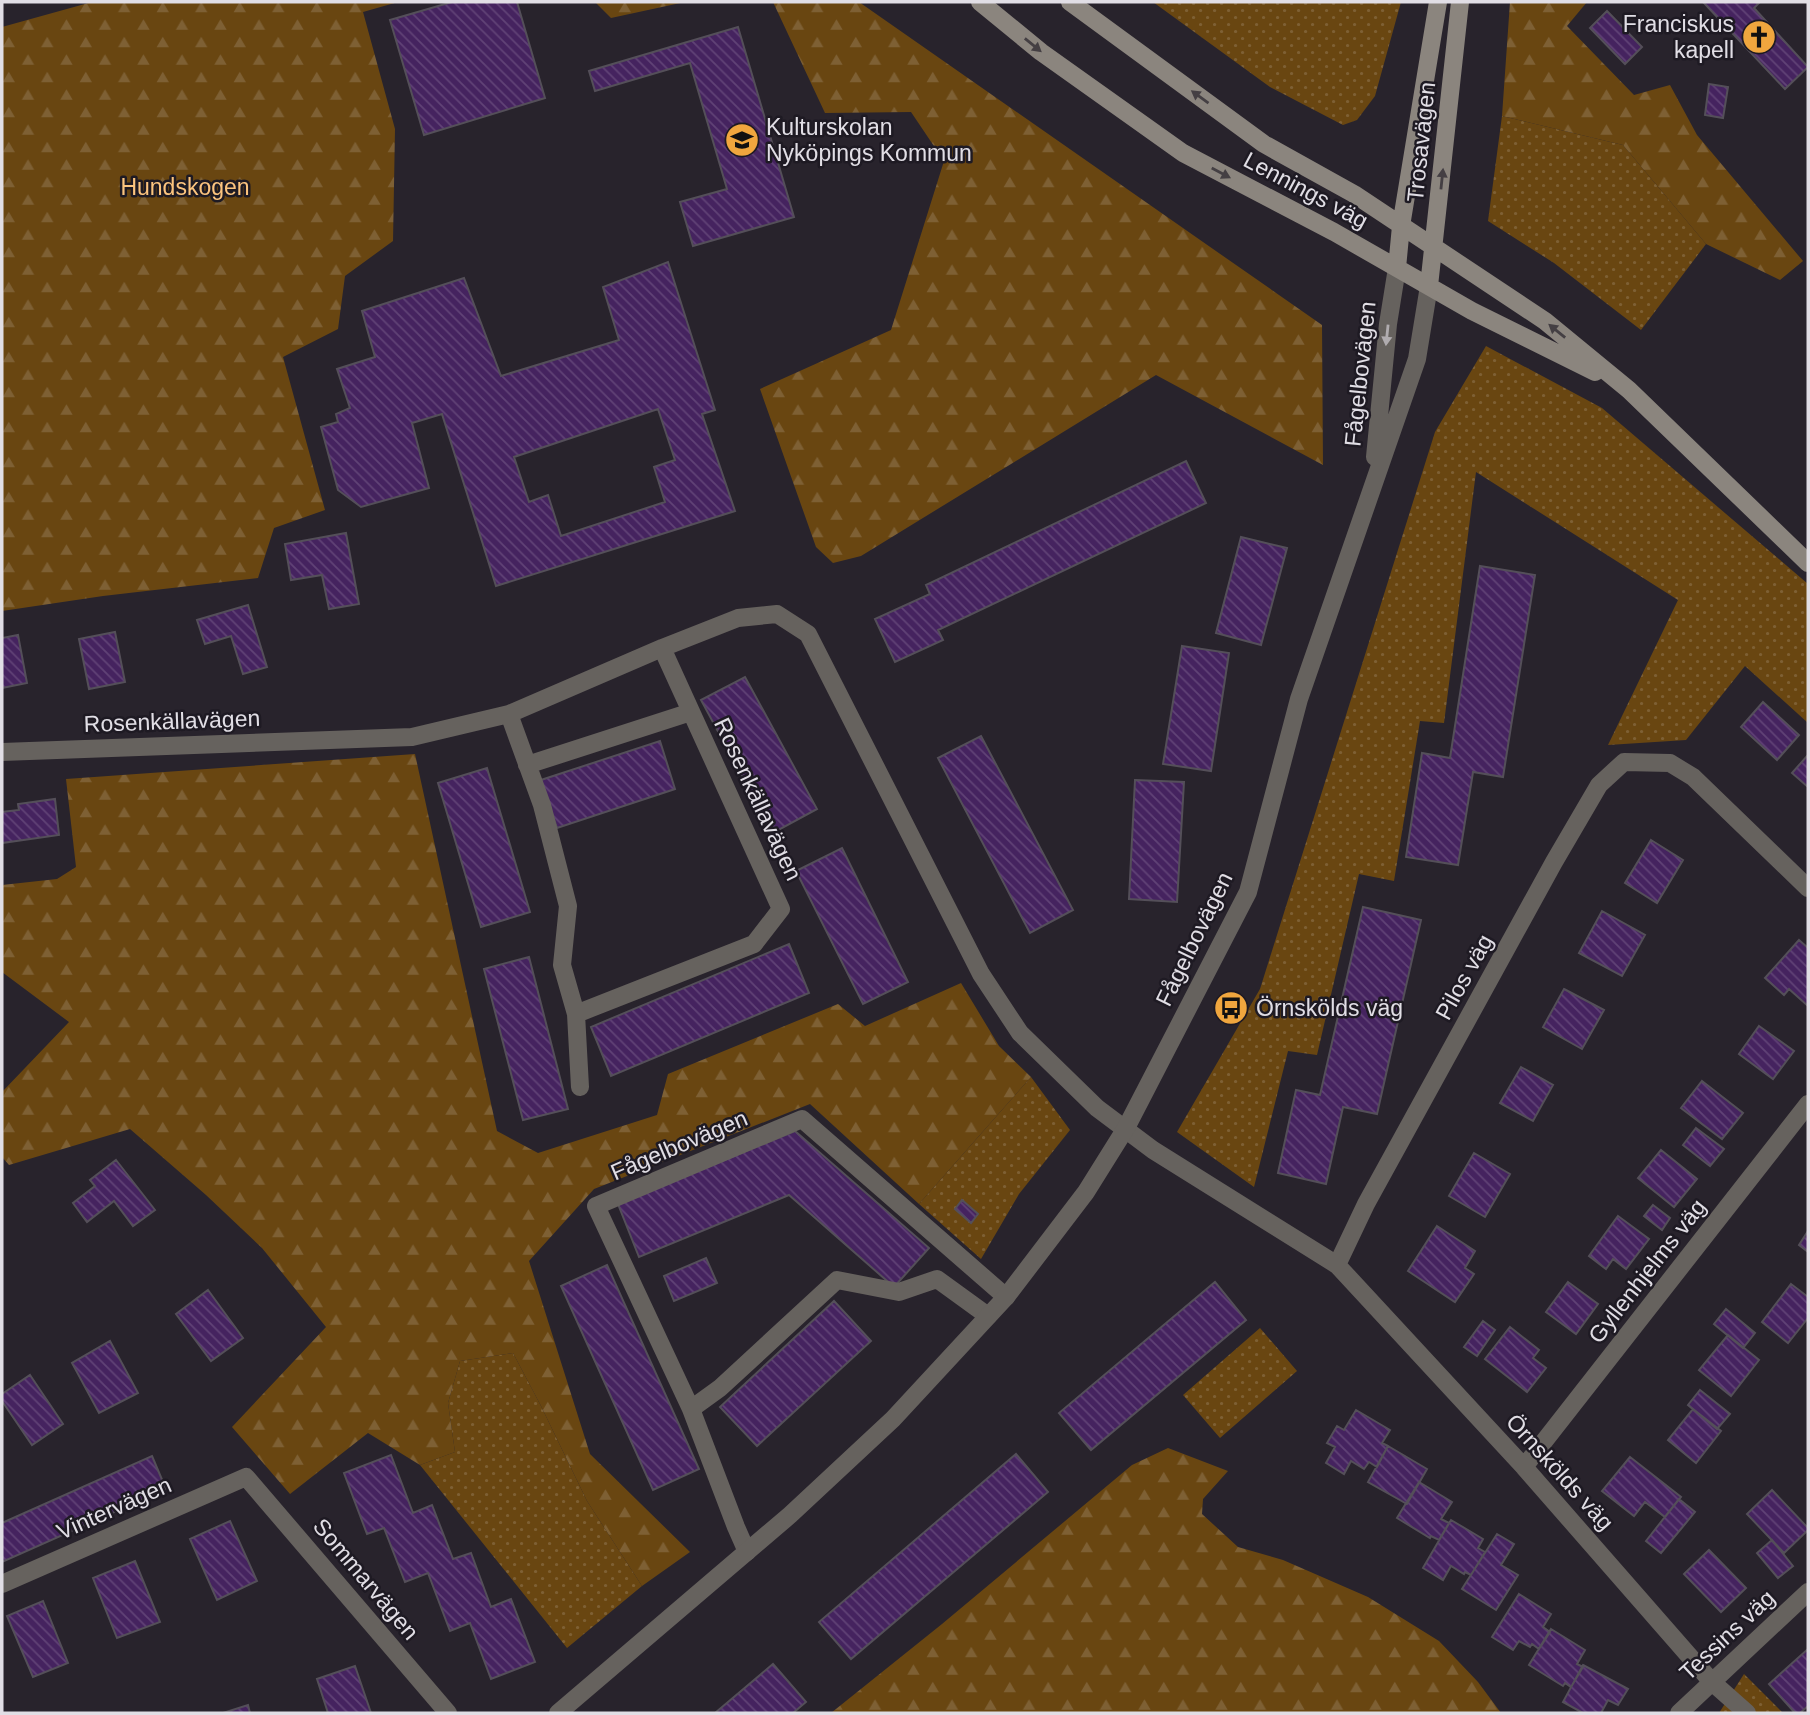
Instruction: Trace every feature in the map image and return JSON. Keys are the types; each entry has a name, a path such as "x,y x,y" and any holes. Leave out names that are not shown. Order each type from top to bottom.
{"main road":[{"name":"Lennings väg","path":"980,2 1041,52 1183,153 1334,232 1472,311 1629,390"},
{"name":"Lennings väg","path":"1070,2 1264,144 1354,194 1545,321 1629,390 1808,563"},
{"name":"Trosavägen","path":"1396,268 1438,2"},
{"name":"Trosavägen","path":"1429,286 1460,2"}],"street":[{"name":"Fågelbovägen","path":"1372,485 1396,268"},
{"name":"Fågelbovägen","path":"558,1713 790,1515 893,1419 1006,1297 1086,1192 1126,1128 1248,892 1299,699 1417,359 1429,286"},
{"name":"Örnskölds väg","path":"777,614 808,634 981,974 1020,1033 1097,1108 1153,1150 1337,1265 1524,1468 1713,1682 1747,1713"},
{"name":"Rosenkällavägen","path":"2,752 412,737 509,714 738,618 777,614"},
{"name":"Rosenkällavägen","path":"576,1014 754,944 781,909 662,648"},
{"path":"527,765 691,712"},
{"path":"509,714 542,805 568,906 562,965 576,1014 580,1087"},
{"name":"Pilos väg","path":"1337,1265 1366,1204 1598,785 1624,762 1670,763 1693,777 1808,888"},
{"name":"Gyllenhjelms väg","path":"1524,1468 1808,1104"},
{"name":"Fågelbovägen","path":"747,1552 691,1409 596,1206 802,1119 1006,1297"},
{"path":"691,1409 720,1388 837,1280 899,1292 937,1279 988,1316"},
{"name":"Vintervägen","path":"2,1584 246,1477"},
{"name":"Sommarvägen","path":"246,1477 448,1713"},
{"name":"Tessins väg","path":"1679,1713 1808,1592"}],"green space":[{"name":"Hundskogen","path":"92,2 398,2 363,12 395,129 393,241 345,276 338,329 283,357 325,510 274,528 258,578 2,611 2,27"},
{"path":"595,2 685,2 611,18"},
{"path":"773,2 859,2 1322,325 1323,465 1156,375 861,556 833,563 816,547 760,389 891,330 944,161 911,112 825,113"},
{"path":"1153,2 1401,2 1375,96 1357,120 1343,125 1270,87"},
{"path":"1510,2 1587,2 1567,26 1634,95 1670,85 1697,135 1803,261 1780,280 1706,244 1623,145 1502,116"},
{"path":"1502,116 1623,145 1706,244 1641,330 1554,263 1488,221"},
{"path":"1486,346 1602,408 1808,584 1808,723 1745,666 1686,740 1608,745 1678,600 1476,472 1444,723 1420,721 1394,881 1359,874 1317,1055 1288,1051 1254,1187 1177,1132 1260,989 1435,432"},
{"path":"415,754 497,1131 538,1153 657,1115 668,1074 838,1004 865,1026 961,983 999,1046 1031,1077 919,1204 810,1104 594,1189 529,1261 590,1454 690,1552 642,1586 587,1501 513,1353 460,1361 448,1403 455,1452 420,1465 368,1433 290,1494 232,1427 326,1327 262,1248 130,1129 9,1165 2,1157 2,1092 69,1022 2,972 2,885 57,879 76,867 66,779"},
{"path":"1031,1077 1070,1130 1019,1194 981,1259 919,1204"},
{"path":"1260,1328 1297,1371 1220,1438 1183,1395"},
{"path":"513,1353 587,1501 642,1586 567,1648 420,1465 455,1452 448,1403 460,1361"},
{"path":"1168,1448 1228,1471 1203,1499 1202,1514 1238,1547 1283,1560 1368,1597 1439,1641 1478,1682 1501,1713 831,1713 1132,1465"},
{"path":"1744,1674 1783,1713 1719,1713"}],"building":[{"path":"452,2 517,2 545,98 424,135 390,20"},
{"name":"Franciskus kapell","path":"1703,2 1760,2 1754,8 1808,67 1785,89"},
{"path":"1607,11 1642,47 1625,64 1590,28"},
{"name":"Kulturskolan Nyköpings Kommun","path":"738,27 794,217 693,246 680,202 727,189 690,63 595,91 589,71"},
{"path":"1709,84 1728,87 1723,118 1705,115"},
{"path":"668,262 715,410 702,414 735,511 496,586 442,414 412,423 429,488 361,507 338,490 321,427 338,422 336,414 350,408 337,369 375,357 362,311 464,278 501,376 619,340 603,287","holes":["658,409 675,460 654,467 665,502 561,536 548,495 529,502 514,457"]},
{"path":"1186,461 1206,503 938,630 943,640 895,662 875,619 930,594 926,585"},
{"path":"346,533 359,604 329,609 322,575 291,580 285,544"},
{"path":"1241,537 1287,548 1261,645 1216,633"},
{"path":"1480,566 1535,575 1503,777 1473,772 1458,865 1406,857 1422,753 1450,758"},
{"path":"248,605 267,667 243,674 231,636 205,644 197,620"},
{"path":"115,632 125,682 89,689 79,639"},
{"path":"18,635 27,683 2,688 2,638"},
{"path":"1182,646 1229,653 1211,771 1163,764"},
{"path":"745,677 817,809 773,833 701,700"},
{"path":"1763,702 1799,735 1777,760 1741,727"},
{"path":"981,736 1073,910 1030,933 938,758"},
{"path":"660,741 675,789 557,828 541,780"},
{"path":"1808,755 1808,787 1792,773"},
{"path":"487,768 530,912 481,927 438,783"},
{"path":"1135,780 1184,782 1177,902 1129,899"},
{"path":"55,799 59,835 2,843 2,812 19,810 18,804"},
{"path":"1651,840 1683,860 1657,903 1625,883"},
{"path":"842,848 908,982 863,1004 796,871"},
{"path":"1363,907 1421,920 1377,1114 1343,1107 1326,1184 1278,1173 1296,1090 1320,1095"},
{"path":"1602,911 1645,935 1622,976 1579,953"},
{"path":"1799,940 1808,948 1808,1006 1789,989 1784,995 1765,978"},
{"path":"789,944 809,993 611,1076 591,1027"},
{"path":"529,957 568,1109 523,1120 484,969"},
{"path":"1564,989 1604,1010 1582,1049 1543,1027"},
{"path":"1759,1026 1794,1051 1773,1079 1739,1054"},
{"path":"1521,1067 1553,1085 1533,1121 1500,1103"},
{"path":"1702,1081 1743,1113 1722,1139 1681,1108"},
{"path":"1696,1128 1724,1149 1710,1166 1683,1145"},
{"path":"795,1131 929,1248 894,1287 789,1195 639,1257 618,1204"},
{"path":"1661,1150 1697,1179 1674,1207 1638,1178"},
{"path":"1474,1153 1510,1174 1485,1217 1449,1196"},
{"path":"116,1160 155,1210 133,1226 114,1201 87,1222 73,1203 95,1186 90,1180"},
{"path":"962,1200 978,1214 971,1223 955,1209"},
{"path":"1653,1205 1670,1218 1662,1230 1644,1216"},
{"path":"1618,1216 1649,1239 1626,1269 1613,1259 1606,1269 1589,1256"},
{"path":"1437,1226 1475,1251 1465,1268 1474,1274 1455,1302 1408,1271"},
{"path":"1808,1231 1808,1252 1799,1245"},
{"path":"706,1258 717,1283 674,1301 664,1276"},
{"path":"607,1265 699,1469 653,1490 561,1286"},
{"path":"1215,1282 1246,1320 1091,1450 1059,1413"},
{"path":"1568,1282 1598,1304 1576,1334 1546,1312"},
{"path":"1791,1284 1808,1297 1808,1318 1788,1343 1762,1322"},
{"path":"208,1290 243,1338 211,1361 176,1314"},
{"path":"834,1301 871,1341 757,1446 720,1407"},
{"path":"1726,1309 1755,1333 1743,1348 1714,1324"},
{"path":"1483,1321 1495,1330 1477,1356 1464,1347"},
{"path":"1510,1327 1539,1350 1533,1358 1546,1368 1527,1392 1485,1359"},
{"path":"1728,1335 1759,1360 1731,1396 1699,1370"},
{"path":"110,1341 138,1393 99,1413 72,1363"},
{"path":"30,1375 63,1424 32,1445 2,1401 2,1394"},
{"path":"1700,1390 1730,1414 1717,1429 1688,1405"},
{"path":"1693,1409 1721,1431 1696,1463 1668,1440"},
{"path":"1356,1410 1390,1430 1382,1443 1388,1446 1377,1467 1369,1462 1364,1469 1351,1461 1344,1474 1326,1463 1335,1447 1327,1443 1337,1426 1344,1430"},
{"path":"1388,1446 1427,1469 1407,1504 1368,1482"},
{"path":"1016,1454 1048,1492 851,1659 819,1622"},
{"path":"391,1455 413,1513 432,1505 453,1559 471,1553 491,1607 511,1599 535,1662 491,1679 470,1623 450,1631 428,1573 405,1582 384,1528 367,1534 344,1473"},
{"path":"152,1456 166,1489 2,1562 2,1523"},
{"path":"1630,1457 1681,1497 1665,1517 1645,1502 1634,1516 1602,1491"},
{"path":"1419,1482 1452,1502 1441,1519 1449,1523 1439,1540 1431,1536 1430,1538 1397,1518"},
{"path":"1772,1490 1808,1528 1784,1553 1747,1514"},
{"path":"1679,1499 1695,1512 1661,1553 1646,1541"},
{"path":"1451,1520 1483,1539 1478,1548 1485,1552 1471,1575 1451,1566 1443,1580 1423,1568"},
{"path":"230,1521 257,1581 217,1600 190,1539"},
{"path":"1497,1534 1514,1544 1501,1565 1518,1575 1496,1610 1462,1589"},
{"path":"1772,1540 1793,1566 1778,1578 1757,1553"},
{"path":"1709,1550 1746,1588 1721,1612 1684,1574"},
{"path":"135,1561 160,1622 117,1638 93,1578"},
{"path":"1519,1594 1551,1614 1543,1627 1550,1632 1539,1649 1519,1641 1513,1650 1492,1637"},
{"path":"43,1601 68,1663 33,1677 7,1616"},
{"path":"1551,1629 1585,1650 1577,1664 1583,1667 1571,1687 1565,1683 1563,1686 1529,1665"},
{"path":"1808,1649 1808,1706 1800,1713 1795,1713 1769,1684"},
{"path":"773,1664 806,1702 793,1713 715,1713"},
{"path":"1583,1665 1628,1689 1618,1705 1608,1700 1601,1713 1583,1713 1563,1702"},
{"path":"355,1666 371,1713 328,1713 317,1679"},
{"path":"248,1705 250,1713 223,1713"}],"place":[{"name":"Franciskus kapell","path":"1759,37"},
{"name":"Kulturskolan Nyköpings Kommun","path":"742,140"},
{"name":"Örnskölds väg","path":"1231,1008"}]}
